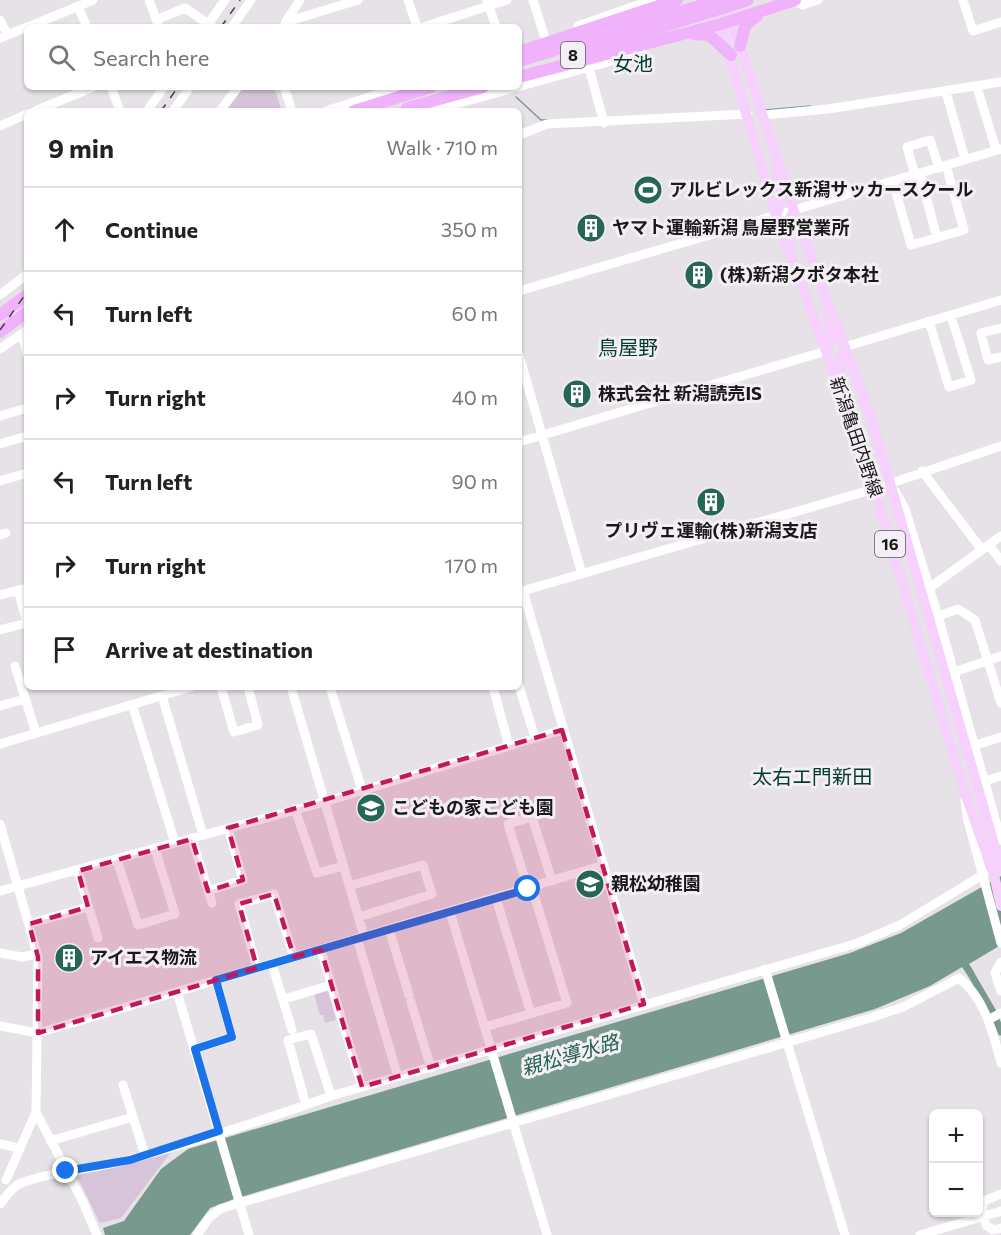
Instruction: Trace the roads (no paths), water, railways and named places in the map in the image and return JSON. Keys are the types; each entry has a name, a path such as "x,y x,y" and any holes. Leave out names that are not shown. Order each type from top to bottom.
{"highway":[{"path":"522,51 655,4 677,0"},
{"name":"8","path":"522,60 748,0"},
{"path":"655,4 719,2 735,11 750,11 794,0"},
{"path":"522,76 726,22 794,0"},
{"path":"678,35 709,35 735,50 745,26 751,19 794,0"},
{"path":"719,2 726,22"},
{"path":"678,35 704,23 719,2"},
{"name":"8","path":"522,71 719,2"},
{"path":"405,108 462,90"},
{"path":"406,108 472,90"},
{"path":"361,108 399,92"},
{"path":"0,315 24,297"},
{"path":"0,332 24,314"}],"main road":[{"name":"新潟亀田内野線","path":"726,22 735,50 764,115 794,211 891,483 991,874"},
{"name":"新潟亀田内野線","path":"735,50 748,114 776,216 841,391 874,489 963,790 991,874"},
{"path":"776,216 780,205 776,178 777,157"},
{"path":"791,257 788,222 794,211"},
{"path":"826,351 831,344 828,304"},
{"path":"841,391 840,359 844,346"},
{"name":"16","path":"991,874 1001,905"}],"street":[{"path":"35,24 93,0"},
{"path":"149,0 158,24 185,8 206,24"},
{"path":"210,24 225,0"},
{"path":"234,24 250,0"},
{"path":"284,24 300,0"},
{"path":"284,24 358,0"},
{"path":"408,0 416,24"},
{"path":"431,24 488,3 507,0"},
{"path":"533,0 545,38"},
{"path":"794,0 802,5 818,0"},
{"path":"963,0 973,31 1001,22"},
{"path":"488,3 495,24"},
{"path":"522,45 655,4"},
{"path":"78,7 86,24"},
{"path":"0,20 4,36 24,28"},
{"path":"522,86 637,54 646,44"},
{"path":"589,68 604,123"},
{"path":"764,115 946,92 1001,82"},
{"path":"522,290 999,150 977,87"},
{"path":"42,108 86,90"},
{"path":"112,90 119,108"},
{"path":"149,108 162,90"},
{"path":"175,108 188,90"},
{"path":"222,108 236,90"},
{"path":"285,90 291,108"},
{"path":"444,107 507,90"},
{"path":"338,108 399,92"},
{"path":"946,92 965,159"},
{"path":"522,134 547,124 604,123 748,114"},
{"path":"0,126 24,115"},
{"path":"893,182 911,245 937,238 964,230 930,140 907,147 937,238"},
{"path":"0,295 24,276"},
{"path":"844,346 1001,300"},
{"path":"929,321 949,387 971,380 951,315"},
{"path":"1001,328 981,333 988,360 1001,357"},
{"path":"0,349 24,333"},
{"path":"522,441 826,351"},
{"path":"522,365 582,574"},
{"path":"0,417 24,409"},
{"path":"0,443 24,437"},
{"path":"522,592 874,489 922,471 997,448 1001,459"},
{"path":"922,471 986,547 1001,561"},
{"path":"0,481 24,474"},
{"path":"891,483 905,509 938,616 984,781 998,818 1001,840"},
{"path":"928,589 1001,536"},
{"path":"1,591 22,589"},
{"path":"522,595 644,1004"},
{"path":"938,616 958,609 975,620 1001,703"},
{"path":"0,630 24,623"},
{"path":"954,672 1001,656"},
{"path":"15,666 36,733"},
{"path":"0,744 182,690"},
{"path":"222,690 234,732 258,725 249,690"},
{"path":"292,690 358,917 361,937 398,1077"},
{"path":"331,690 362,790"},
{"path":"494,690 509,746"},
{"path":"520,690 535,738"},
{"path":"162,696 203,835"},
{"path":"0,706 25,699"},
{"path":"132,704 175,843"},
{"path":"0,891 324,802 562,730"},
{"path":"976,746 1001,737"},
{"path":"984,781 1001,776"},
{"path":"296,809 317,873 343,866"},
{"path":"485,1027 567,1003 508,824 532,817 552,881"},
{"path":"0,824 3,843 19,887 37,954 36,1112 6,1180"},
{"path":"208,891 243,880 228,828"},
{"path":"192,838 212,903"},
{"path":"117,860 138,926 175,914 155,849"},
{"path":"349,886 423,865 432,894 358,917"},
{"path":"0,1026 38,1033 604,865"},
{"path":"78,871 98,938"},
{"path":"0,1203 17,1185 66,1171 108,1165 219,1134 331,1096 493,1053 644,1004 765,972 880,935 991,874 1001,943"},
{"path":"257,968 239,904 274,894 294,957"},
{"path":"496,898 531,1014"},
{"path":"29,924 88,907"},
{"path":"450,912 547,1235"},
{"path":"389,929 431,1068"},
{"path":"321,950 362,1087"},
{"path":"0,953 22,957 37,954"},
{"path":"1001,962 995,973 1001,991"},
{"path":"272,964 292,1030"},
{"path":"765,972 845,1235"},
{"path":"197,1235 213,1213 239,1201 903,1007 959,978 973,990 995,1017 1001,1063"},
{"path":"195,1049 232,1037 216,980"},
{"path":"284,999 331,985"},
{"path":"177,992 249,1235"},
{"path":"306,1105 288,1040 311,1034 331,1096"},
{"path":"123,1085 146,1155"},
{"path":"36,1112 96,1231"},
{"path":"50,1141 134,1117"},
{"path":"0,1144 19,1148"},
{"path":"1001,1194 984,1201 983,1216 989,1228 1001,1228"},
{"path":"983,1216 1001,1211"},
{"path":"920,1235 980,1217"}],"water":[{"name":"親松導水路","path":"1001,876 1001,945 969,964 975,974 969,977 962,967 930,986 875,1009 234,1199 210,1208 190,1235 105,1235 103,1228 124,1221 161,1169 188,1149 850,953 901,933"}],"waterway":[{"path":"516,97 541,120 548,120"},
{"path":"765,110 811,106"},
{"path":"968,969 993,1012 1001,1032"}],"railway":[{"path":"223,24 240,0"},
{"path":"163,108 176,90"},
{"path":"0,330 24,296"}],"place":[{"name":"アルビレックス新潟サッカースクール","path":"648,190"},
{"name":"ヤマト運輸新潟 鳥屋野営業所","path":"591,228"},
{"name":"(株)新潟クボタ本社","path":"699,275"},
{"name":"株式会社 新潟読売IS","path":"577,394"},
{"name":"プリヴェ運輸(株)新潟支店","path":"711,502"},
{"name":"こどもの家こども園","path":"371,808"},
{"name":"親松幼稚園","path":"590,884"},
{"name":"アイエス物流","path":"69,958"}],"district":[{"name":"女池","path":"633,64"},
{"name":"鳥屋野","path":"628,348"},
{"name":"太右エ門新田","path":"812,777"}]}
